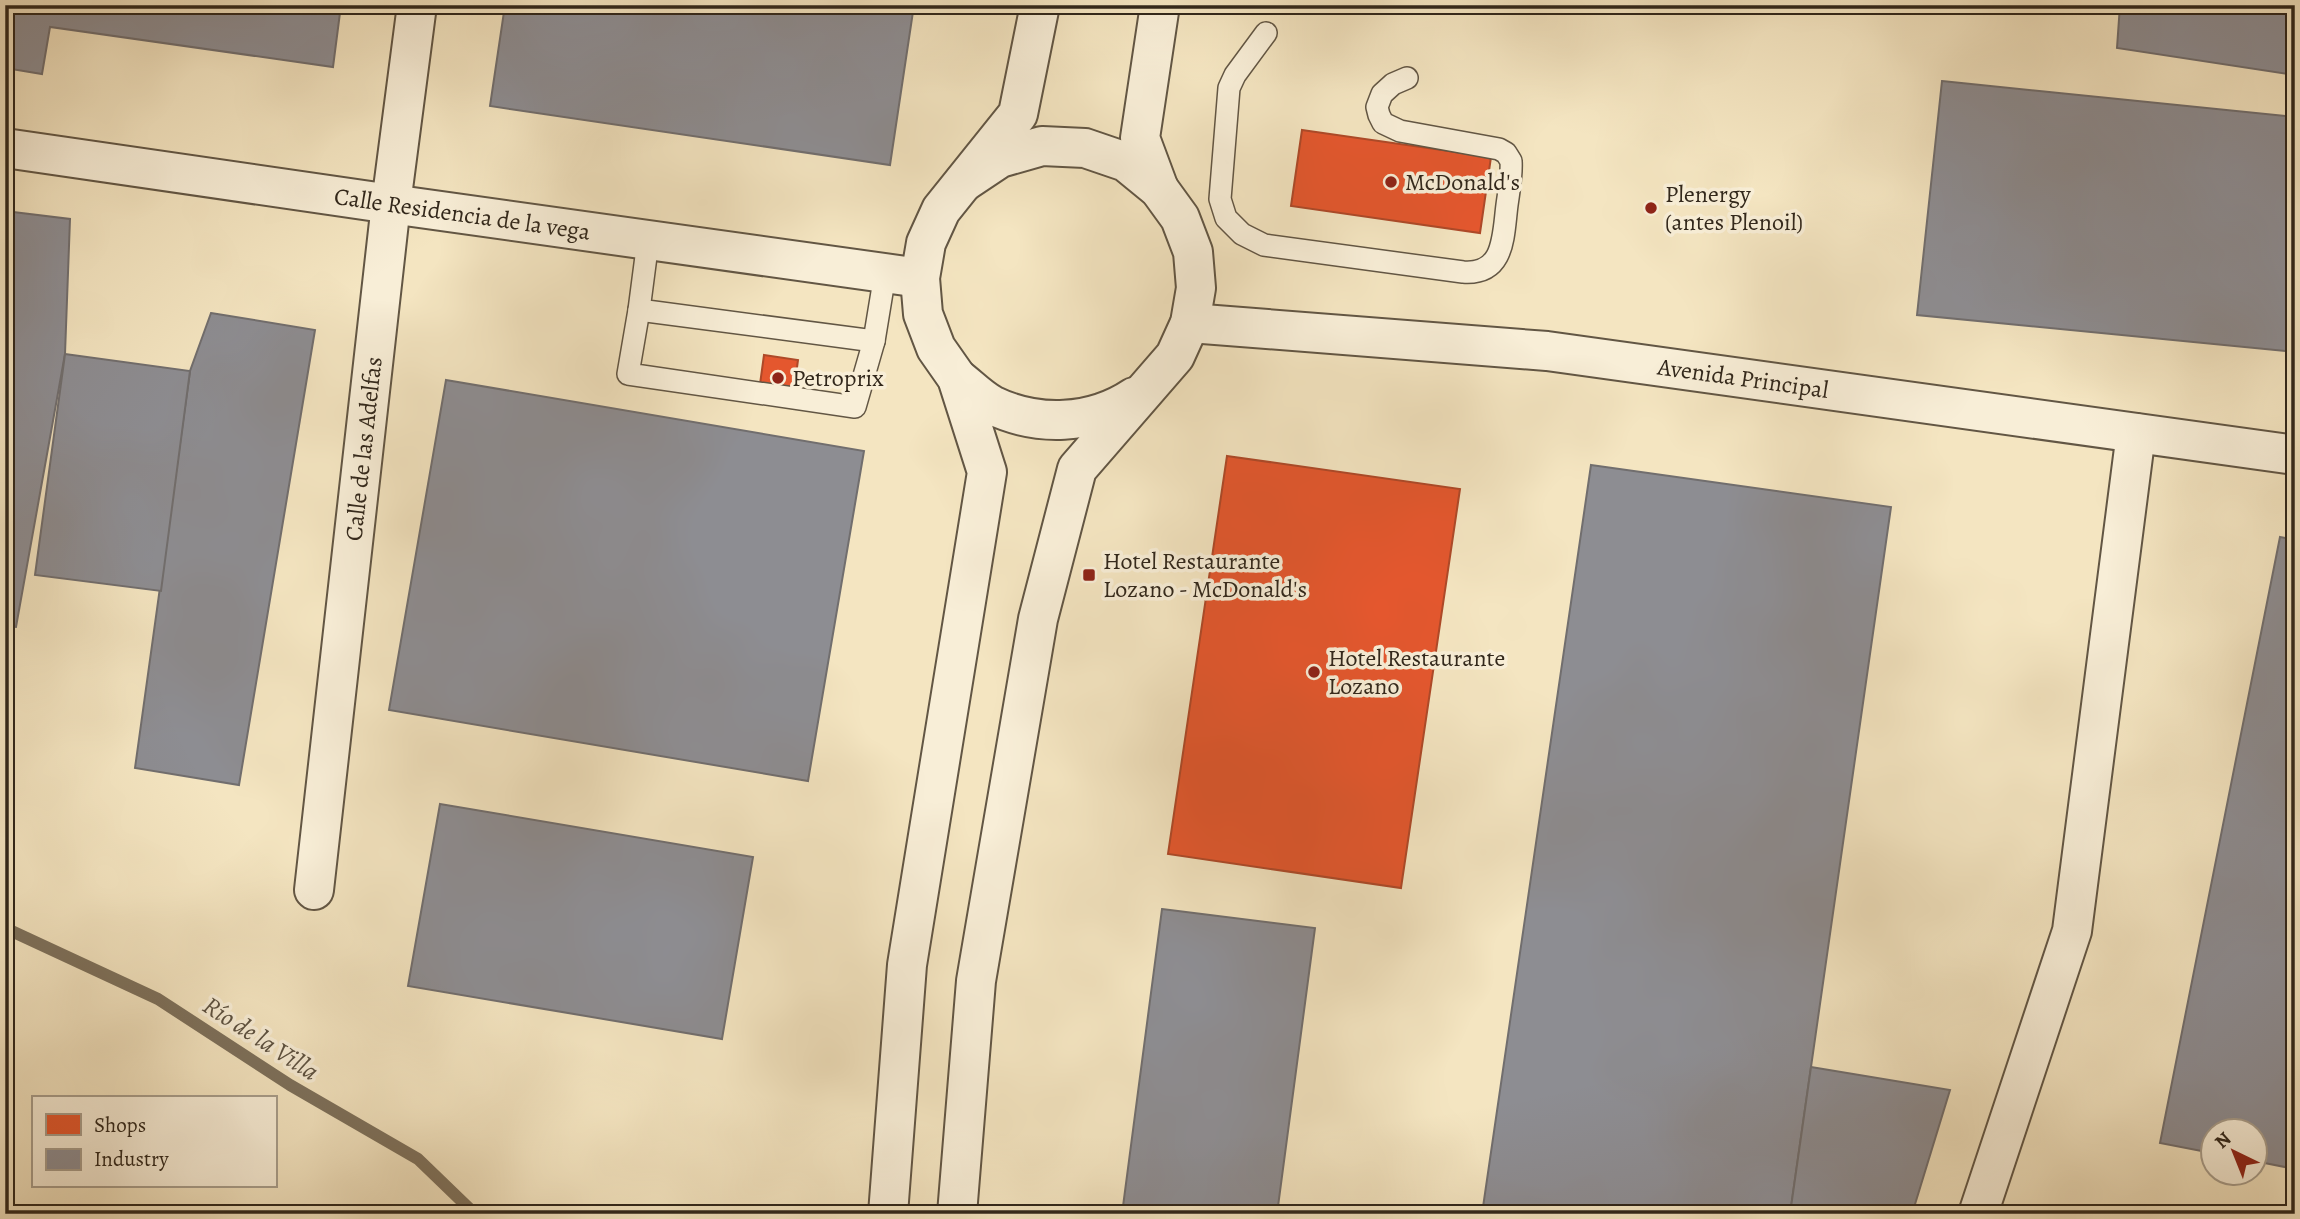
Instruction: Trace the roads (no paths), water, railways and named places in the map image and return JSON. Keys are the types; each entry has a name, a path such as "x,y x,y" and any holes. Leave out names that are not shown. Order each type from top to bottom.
{"street":[{"name":"Calle de las Adelfas","path":"314,890 391,204 417,5"},
{"path":"888,1214 907,965 987,472 957,378 936,348 923,314 902,276 926,243 941,210 1018,114 1040,5"},
{"path":"1159,189 1140,138 1160,5"},
{"path":"957,1214 976,981 1038,619 1077,469 1175,356 1190,323 1196,288 1193,252 1180,218 1159,189 1126,162 1085,148 1042,146 1000,158 964,182"},
{"name":"Calle Residencia de la vega","path":"5,148 902,276"},
{"name":"Avenida Principal","path":"1190,323 1547,351 2295,455"},
{"path":"957,378 991,404 1031,419 1074,420 1116,408 1152,384"},
{"path":"1978,1214 2073,932 2136,433"}],"lane":[{"path":"1266,33 1235,75 1230,88 1220,199 1226,218 1233,226 1264,245 1463,272 1481,271 1494,260 1502,244 1511,161 1506,153 1499,149 1400,131 1383,123 1377,107 1382,94 1393,84 1407,78"},
{"path":"648,240 628,374 855,407 874,341 902,276"},
{"path":"639,310 874,341"}],"waterway":[{"name":"Río de la Villa","path":"5,928 158,999 290,1085 418,1159 475,1214"}],"place":[{"name":"McDonald's","path":"1391,182"},
{"name":"Plenergy (antes Plenoil)","path":"1651,208"},
{"name":"Petroprix","path":"778,378"},
{"name":"Hotel Restaurante Lozano - McDonald's","path":"1089,575"},
{"name":"Hotel Restaurante Lozano","path":"1314,672"}]}
